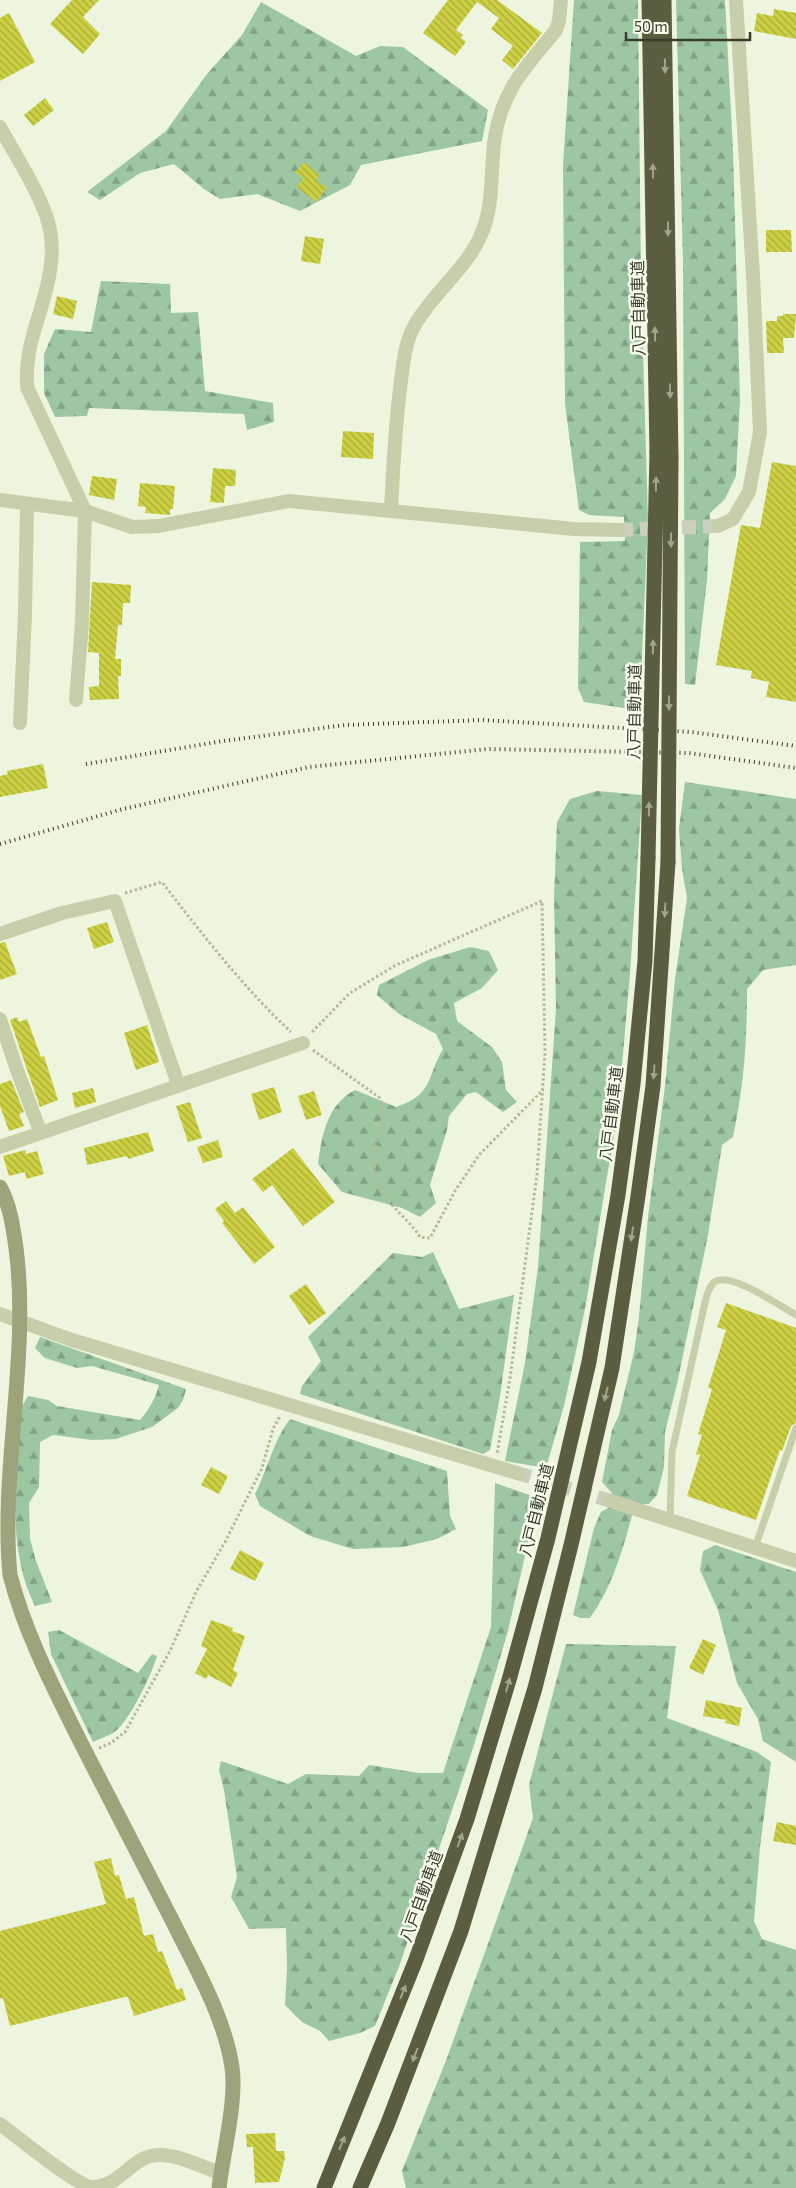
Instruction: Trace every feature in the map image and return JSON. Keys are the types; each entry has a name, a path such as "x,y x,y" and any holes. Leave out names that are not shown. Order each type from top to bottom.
{"highway":[{"name":"八戸自動車道","path":"324,2188 415,1962 467,1819 509,1680 548,1538 588,1362 618,1194 633,1084 645,961 664,455 649,0"},
{"name":"八戸自動車道","path":"360,2188 391,2115 461,1931 535,1688 571,1545 612,1368 638,1196 653,1086 668,862 664,455 664,0"}],"street":[{"path":"391,510 396,424 407,342 414,324 472,252 485,225 492,194 495,138 502,106 513,82 556,30 561,0"},
{"path":"718,526 733,519 749,492 760,432 754,275 736,0"},
{"path":"0,128 39,200 50,229 52,258 46,291 29,345 26,368 27,387 85,511 82,623 76,700"},
{"path":"0,500 85,511 132,527 159,526 289,501 574,529 619,530"},
{"path":"20,723 25,614 27,504"},
{"path":"0,934 62,913 115,900 178,1084"},
{"path":"0,1019 40,1131"},
{"path":"0,1147 40,1131 303,1042"},
{"path":"0,1186 13,1227 19,1275 18,1321 4,1456 1,1523 9,1573 26,1628 200,1977 226,2036 232,2070 230,2114 220,2181 173,2157 156,2155 140,2162 116,2183 104,2188 90,2188 0,2124"},
{"path":"0,1314 72,1340 517,1474"},
{"path":"611,1501 796,1561"}],"lane":[{"path":"670,1520 672,1452 676,1425 706,1298 711,1285 716,1281 727,1280 750,1289 796,1315"},
{"path":"755,1548 796,1428"}],"path":[{"path":"115,900 126,892 162,882 200,932 248,987 303,1042 380,1098 384,1108 373,1158 376,1177 384,1195 420,1237 430,1238 455,1191 479,1155 543,1090"},
{"path":"303,1042 350,992 396,965 542,902 545,1052 537,1174 510,1378 495,1467"},
{"path":"87,1753 111,1743 125,1732 132,1721 170,1651 196,1592 226,1542 262,1468 273,1430 284,1405"}],"green space":[{"path":"574,0 638,0 641,282 648,520 640,703 630,709 584,702 578,688 580,542 625,541 624,517 589,515 579,510 565,404 563,165"},
{"path":"676,0 725,0 733,151 740,401 736,476 725,499 710,513 707,580 695,685 685,684 683,263"},
{"path":"261,2 356,56 380,46 403,47 488,110 482,141 361,165 350,185 300,211 257,194 220,199 204,189 174,164 140,173 100,200 87,192 166,131 207,74 242,35"},
{"path":"101,281 170,284 171,313 198,312 205,391 273,403 274,422 247,430 244,414 89,408 87,416 55,417 44,393 44,354 55,329 91,332"},
{"path":"685,782 796,799 796,965 763,970 747,989 744,1063 737,1118 733,1137 722,1145 708,1235 665,1432 664,1467 657,1495 649,1504 635,1504 623,1548 606,1592 590,1618 580,1618 573,1615 594,1528 601,1512 608,1508 612,1493 602,1482 612,1430 619,1415 634,1352 639,1317 648,1217 665,1086 675,979 687,898 682,869 679,829"},
{"path":"597,791 642,795 630,974 618,1111 585,1309 564,1406 546,1468 505,1461 525,1363 538,1267 556,1009 554,898 557,822 570,799"},
{"path":"470,947 489,951 498,970 482,988 454,1003 457,1021 492,1047 502,1062 506,1090 517,1102 503,1112 476,1092 467,1094 449,1116 447,1130 430,1185 436,1203 420,1217 402,1208 342,1192 318,1164 324,1131 332,1112 346,1096 355,1090 396,1107 417,1097 427,1084 443,1049 436,1034 399,1014 377,995 379,985 428,960"},
{"path":"433,1252 459,1309 514,1295 500,1396 490,1450 483,1454 300,1394 302,1386 321,1361 308,1337 393,1253 422,1257"},
{"path":"40,1337 186,1389 183,1400 178,1408 152,1427 116,1439 92,1440 53,1435 40,1442 39,1487 29,1503 30,1539 36,1561 52,1602 35,1606 26,1583 16,1534 16,1483 21,1408 28,1396 48,1400 57,1406 140,1420 152,1403 159,1385 92,1366 77,1368 45,1358 35,1348"},
{"path":"290,1419 447,1471 450,1516 456,1529 437,1539 403,1547 353,1549 310,1536 260,1506 255,1494 279,1436"},
{"path":"495,1483 538,1498 508,1631 474,1745 400,1964 375,2026 360,2033 329,2041 320,2031 302,2022 285,2005 287,1968 286,1928 249,1929 231,1897 237,1877 224,1790 219,1770 221,1761 288,1784 306,1774 359,1776 369,1765 419,1773 443,1773 491,1627"},
{"path":"715,1545 796,1572 796,1762 763,1741 758,1719 737,1683 718,1610 700,1570 703,1551"},
{"path":"59,1630 138,1673 152,1654 157,1656 140,1695 123,1723 113,1733 93,1742 51,1654 48,1632"},
{"path":"566,1644 676,1646 667,1718 757,1752 771,1762 760,1847 754,1921 762,1939 796,1950 796,2188 406,2188 402,2171 447,2058 533,1818 529,1785"}],"building":[{"path":"72,0 99,0 83,17 100,34 83,54 50,24"},
{"path":"448,0 497,0 542,33 513,69 502,60 513,46 491,29 499,18 477,2 456,30 463,35 461,38 466,42 455,56 423,33"},
{"path":"774,9 796,13 796,39 754,31 757,13 773,16"},
{"path":"9,13 35,62 0,81 0,18"},
{"path":"45,98 54,110 33,126 24,115"},
{"path":"304,162 320,175 316,180 327,188 316,202 297,187 303,178 295,172"},
{"path":"766,230 791,230 792,252 766,252"},
{"path":"305,236 324,239 320,264 301,261"},
{"path":"57,296 77,301 73,319 53,314"},
{"path":"783,314 796,314 794,338 783,338 784,353 767,353 766,321 777,321 777,316 783,316"},
{"path":"343,431 374,433 373,459 341,457"},
{"path":"772,462 796,466 796,702 766,697 769,682 751,678 752,671 716,665 741,525 760,528"},
{"path":"213,468 236,470 235,486 225,486 224,503 210,502"},
{"path":"92,476 117,479 114,500 89,495"},
{"path":"140,483 175,486 173,509 170,509 170,515 145,513 146,507 138,506"},
{"path":"92,582 131,585 130,603 123,603 122,625 118,625 115,659 121,659 121,676 118,676 119,699 90,700 89,687 99,686 99,653 88,652"},
{"path":"43,764 48,788 0,797 0,776 8,774 7,771"},
{"path":"107,922 114,942 94,949 87,928"},
{"path":"5,942 17,974 0,980 0,943"},
{"path":"17,1017 19,1022 27,1019 41,1057 44,1056 58,1100 40,1107 10,1020"},
{"path":"147,1025 159,1062 136,1070 124,1033"},
{"path":"11,1080 24,1112 19,1114 24,1126 9,1131 0,1106 0,1084"},
{"path":"274,1087 282,1112 259,1120 251,1094"},
{"path":"93,1088 96,1102 75,1108 72,1093"},
{"path":"314,1091 322,1115 306,1120 298,1096"},
{"path":"190,1102 202,1138 188,1142 176,1106"},
{"path":"148,1132 154,1151 128,1159 127,1156 87,1165 84,1148"},
{"path":"218,1140 223,1157 203,1163 197,1147"},
{"path":"293,1148 335,1202 303,1226 272,1185 263,1192 252,1179"},
{"path":"25,1150 26,1154 37,1151 44,1174 26,1179 25,1172 9,1176 3,1156"},
{"path":"226,1201 235,1213 243,1207 275,1247 254,1264 222,1223 224,1221 215,1209"},
{"path":"306,1284 326,1313 309,1325 289,1296"},
{"path":"726,1303 796,1328 796,1423 791,1426 782,1451 780,1450 756,1520 687,1496 700,1455 696,1454 702,1435 698,1434 712,1389 708,1388 726,1330 717,1327"},
{"path":"211,1467 228,1476 219,1494 201,1485"},
{"path":"240,1550 264,1563 255,1581 230,1569"},
{"path":"211,1620 233,1628 232,1631 245,1636 233,1670 238,1673 231,1687 208,1675 206,1679 195,1673 207,1649 201,1646"},
{"path":"703,1639 716,1645 703,1675 689,1668"},
{"path":"706,1700 742,1708 739,1726 725,1723 726,1720 703,1716"},
{"path":"777,1822 796,1826 796,1845 773,1841"},
{"path":"111,1858 115,1876 119,1875 126,1899 134,1897 144,1936 153,1934 158,1952 162,1951 177,1990 182,1988 186,2000 134,2016 128,1997 125,1997 10,2026 3,1998 0,1999 0,1931 106,1904 94,1862"},
{"path":"275,2133 276,2151 284,2151 285,2158 279,2182 255,2183 253,2147 247,2147 246,2134"}],"tunnel":[{"path":"619,530 718,526"},
{"path":"517,1473 611,1501"}],"railway":[{"path":"86,764 223,741 345,725 482,720 691,732 796,746"},
{"path":"0,844 123,809 309,767 487,749 689,753 796,768"}]}
